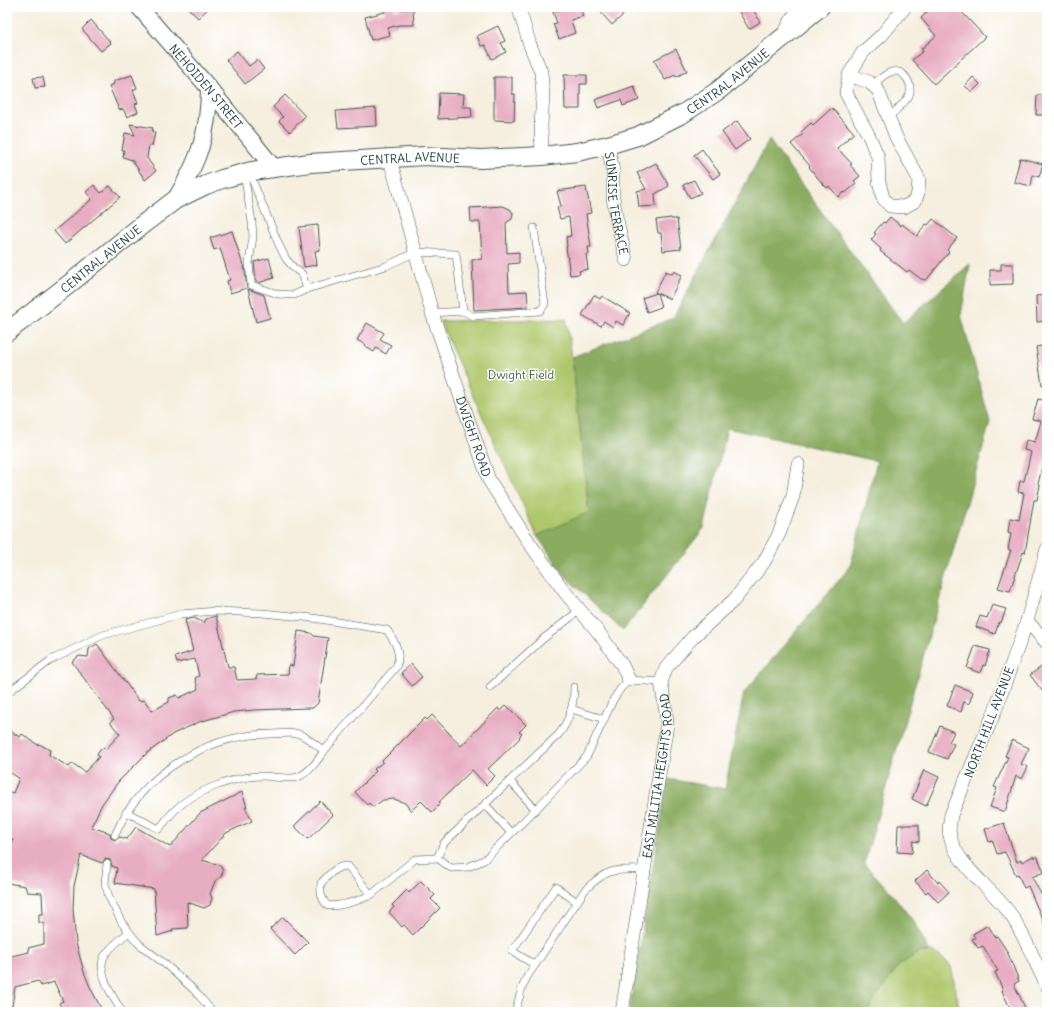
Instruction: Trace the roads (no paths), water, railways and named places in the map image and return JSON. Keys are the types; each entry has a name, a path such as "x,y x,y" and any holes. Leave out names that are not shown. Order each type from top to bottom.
{"main road":[{"name":"CENTRAL AVENUE","path":"7,332 175,200 206,185 246,172 272,167 425,156 481,159 542,156 577,152 608,145 638,136 684,113 719,90 820,7"}],"street":[{"name":"NEHOIDEN STREET","path":"139,7 209,88 272,167"},
{"path":"782,39 799,7"},
{"path":"849,75 869,82 878,90 896,137 919,179 918,193 915,201 904,207 890,206 883,198 879,182 878,157 869,136 846,93 849,75 863,52 881,36 905,7"},
{"path":"520,8 530,45 541,72 543,96 541,125 542,156"},
{"path":"175,200 192,171 203,143 208,114 209,88"},
{"name":"SUNRISE TERRACE","path":"608,145 613,172 613,197 626,260"},
{"name":"DWIGHT ROAD","path":"390,158 432,313 489,480 530,544 564,591 599,633 622,665 629,680"},
{"name":"EAST MILITIA HEIGHTS ROAD","path":"622,1012 667,724 661,682 666,668 674,658 693,637 734,600 764,562 779,534 793,496 798,464"},
{"name":"NORTH HILL AVENUE","path":"1047,549 1027,621 995,710 951,815 949,827 950,836 958,854 972,873 993,893 1012,918 1047,986"},
{"path":"1027,621 1047,643"}],"lane":[{"path":"873,85 891,72 898,72 903,74 911,85 911,91 908,97 889,117"},
{"path":"246,172 286,259 302,274 307,289"},
{"path":"246,172 253,237 249,264 251,285 278,294 294,295 307,289 386,266 416,252 456,254 462,312"},
{"path":"432,313 462,312 473,316 540,311 545,304 534,228"},
{"path":"490,687 543,640 580,610"},
{"path":"7,693 52,660 103,635 181,614 216,611 262,613 313,618 387,630 398,650 399,659 396,667 307,772 297,778 261,776 237,778 192,798 175,810 159,829 126,812"},
{"path":"371,895 348,866 341,866 333,871 321,883 320,892 322,900 328,906 341,906 356,902 371,895 415,859 437,858 452,868 468,867 484,860 536,810 587,756 613,700 621,688 629,680 661,682"},
{"path":"437,858 444,843 559,734 566,725 572,709 574,702 574,687"},
{"path":"572,709 604,719"},
{"path":"115,835 126,812 138,796 158,776 209,745 236,738 262,734 299,734 324,751"},
{"path":"510,781 536,810"},
{"path":"485,804 511,834"},
{"path":"107,864 106,884 109,897 122,923 138,943 194,990 213,1012"},
{"path":"515,1012 522,988 534,965 585,890 595,879 612,870 643,870"},
{"path":"534,965 512,951 556,887 577,902"},
{"path":"122,1012 106,985 103,972 103,959 110,949 129,932"}],"park label":[{"name":"Dwight Field","path":"521,374"}]}
